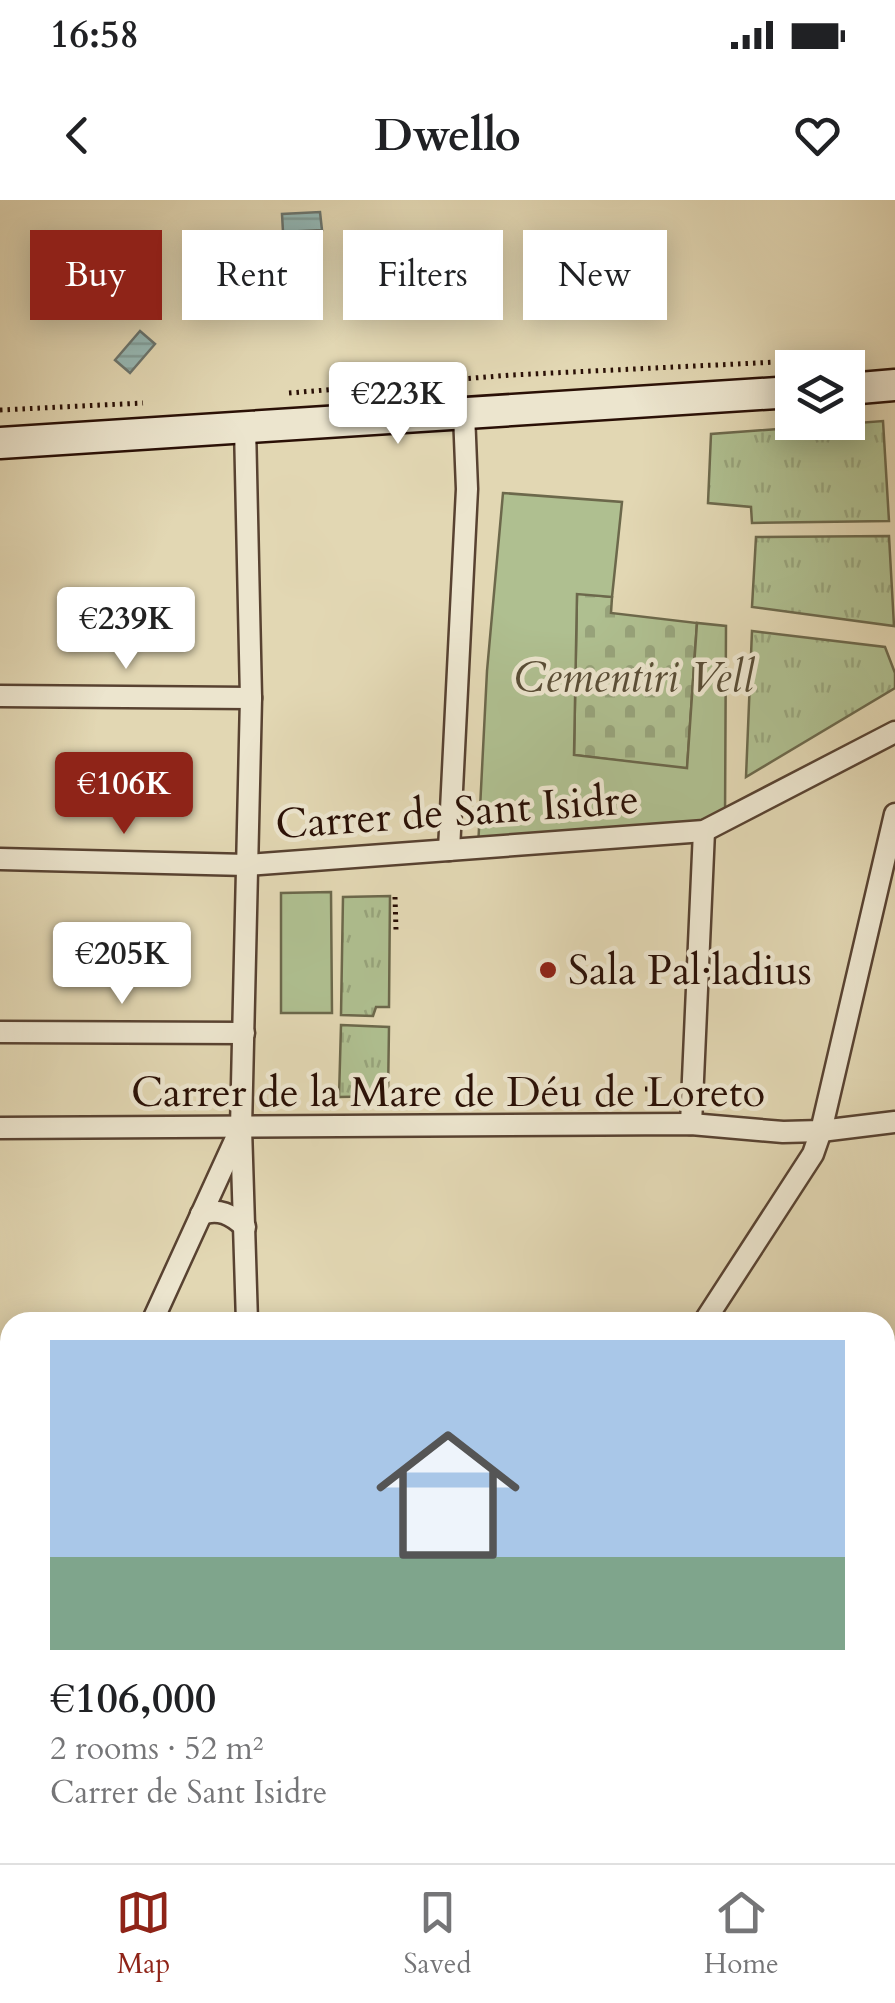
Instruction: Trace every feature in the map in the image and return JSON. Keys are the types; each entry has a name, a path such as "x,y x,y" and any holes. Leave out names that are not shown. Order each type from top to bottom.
{"main road":[{"path":"865,387 895,384"},
{"path":"0,443 775,393"}],"street":[{"path":"449,850 467,489 464,413"},
{"path":"245,426 251,698 241,1128 247,1312"},
{"path":"0,696 251,698"},
{"name":"Carrer de Sant Isidre","path":"0,859 247,865 704,831 895,732"},
{"path":"710,1312 813,1154 895,814"},
{"path":"690,1124 704,831"},
{"path":"0,1032 244,1032"},
{"name":"Carrer de la Mare de Déu de Loreto","path":"0,1128 690,1124 783,1132 895,1122"},
{"path":"157,1312 241,1128"},
{"path":"201,1214 218,1210 245,1226"}],"path":[{"path":"274,394 530,374 775,363"},
{"path":"0,410 149,402"},
{"path":"395,897 396,930"}],"green space":[{"path":"883,421 889,521 752,523 751,507 708,503 711,434 775,429 775,440 865,440 865,422"},
{"path":"503,493 622,502 612,597 577,594 574,755 687,768 697,623 726,626 725,820 478,848 487,671"},
{"path":"889,536 894,626 752,607 756,537"},
{"name":"Cementiri Vell","path":"577,593 612,597 611,613 697,623 687,769 574,755"},
{"path":"752,631 885,647 895,673 895,688 746,777"},
{"path":"331,892 332,1013 281,1013 281,893"},
{"path":"390,896 389,1007 376,1007 373,1016 341,1015 343,897"},
{"path":"341,1025 389,1027 388,1096 339,1097"}],"water":[{"path":"320,212 322,230 283,230 282,214"},
{"path":"140,331 155,344 130,373 115,360"}],"place":[{"name":"Sala Pal·ladius","path":"548,970"}]}
